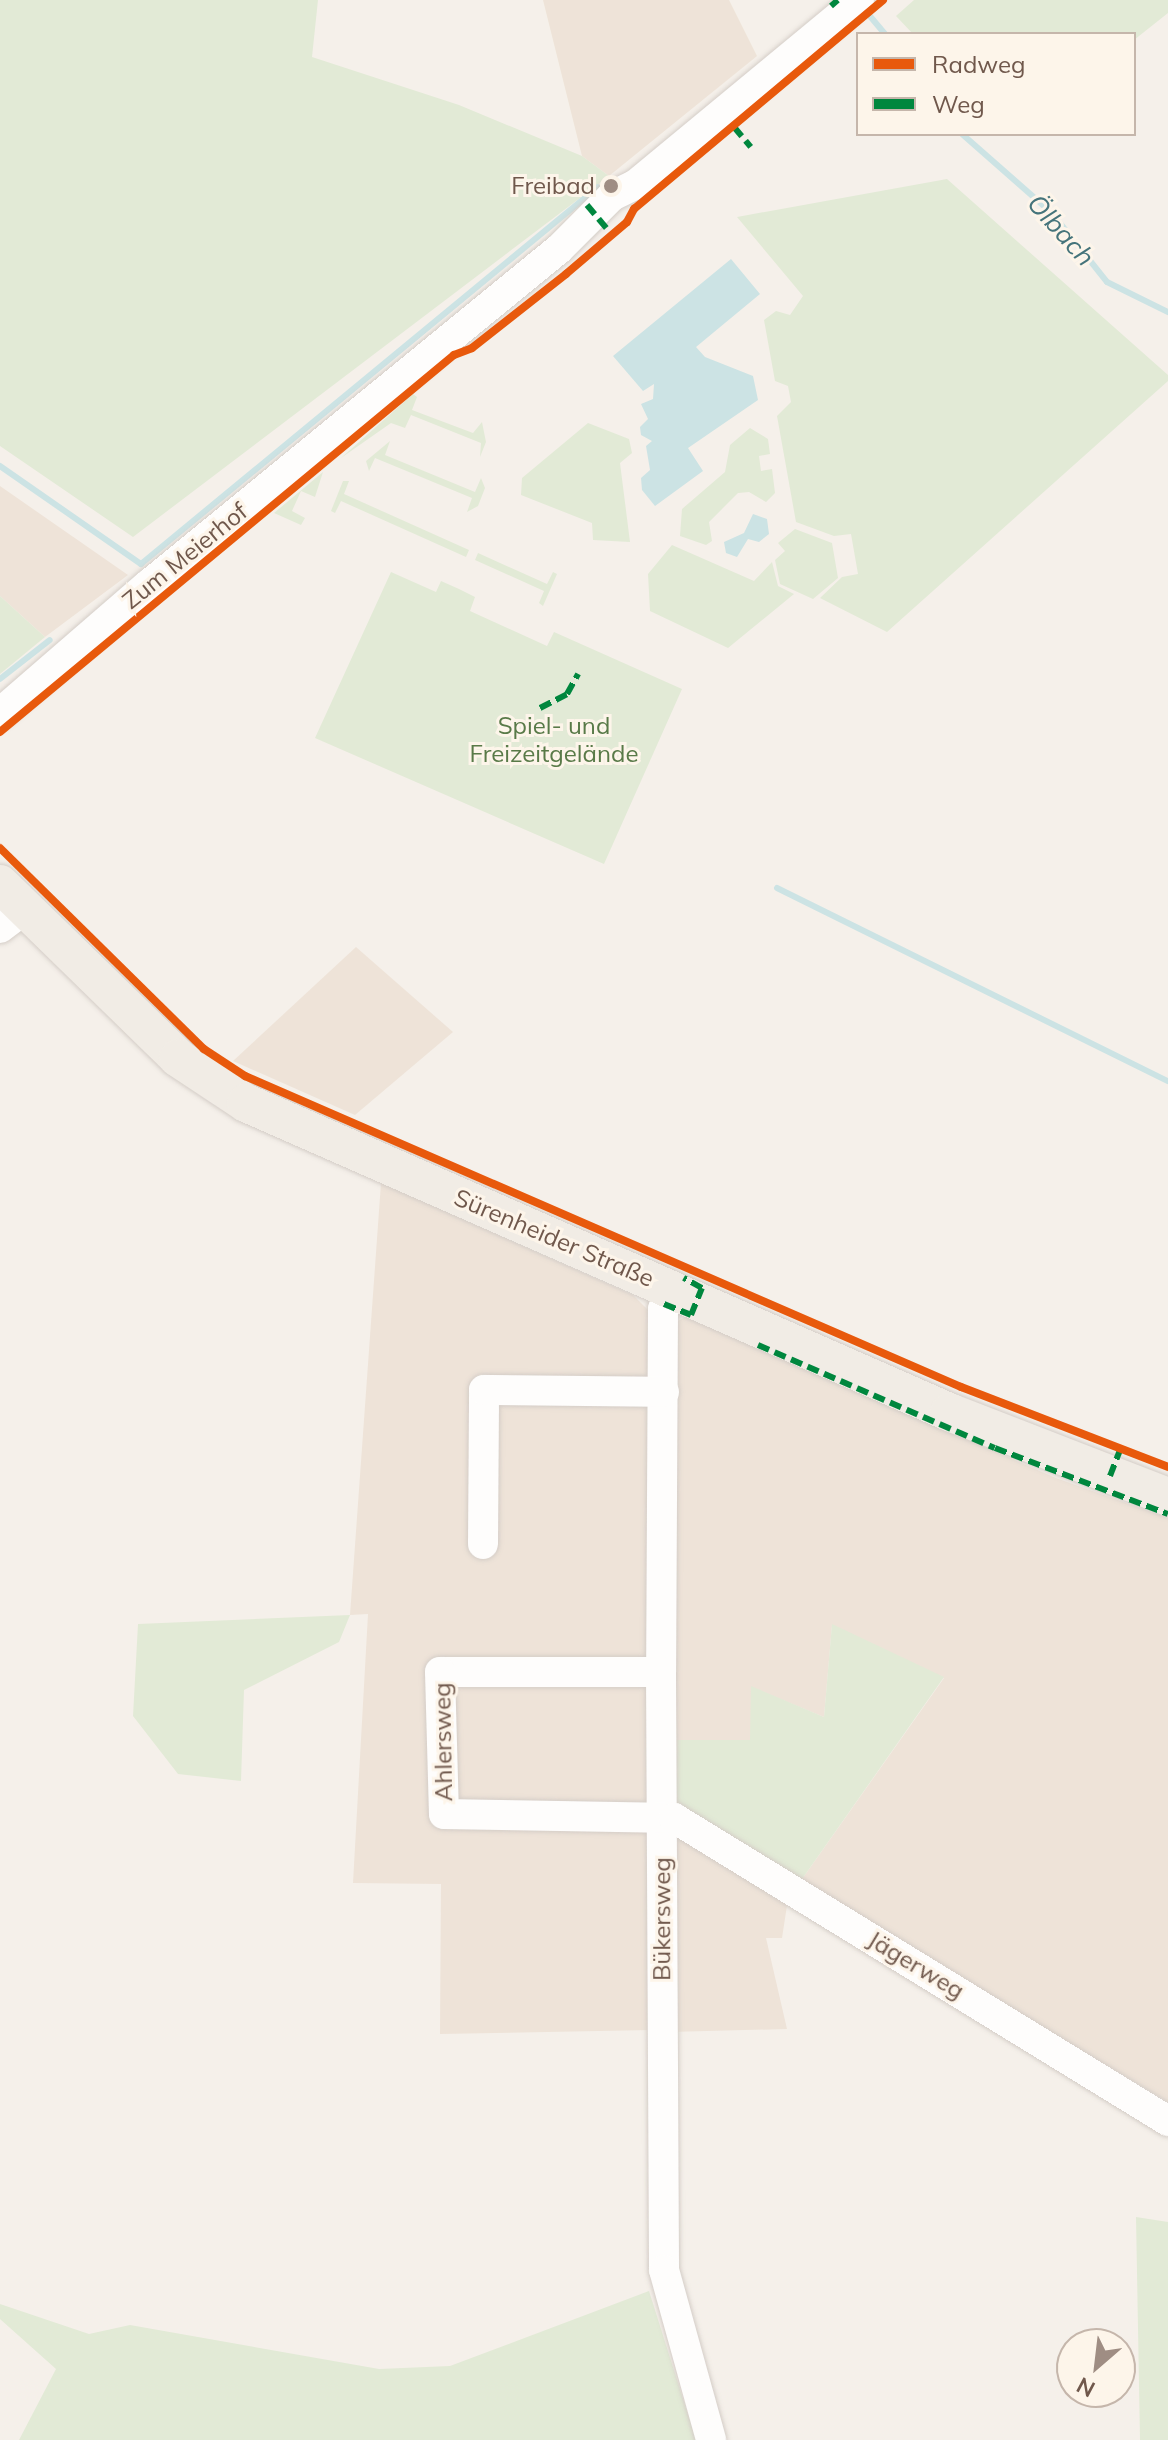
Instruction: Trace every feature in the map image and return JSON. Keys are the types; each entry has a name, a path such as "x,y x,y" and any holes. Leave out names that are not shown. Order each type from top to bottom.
{"main road":[{"name":"Sürenheider Straße","path":"8,907 178,1058 234,1096 949,1412 1168,1497"}],"street":[{"name":"Zum Meierhof","path":"0,713 148,585 559,249 578,244 603,224 635,185 850,7"},
{"name":"Bükersweg","path":"670,1289 663,1309 661,1818 664,2270 711,2440"},
{"path":"483,1544 484,1390 664,1392"},
{"name":"Ahlersweg","path":"661,1672 440,1672 440,1803 444,1814 459,1818 661,1818"},
{"name":"Jägerweg","path":"661,1818 674,1818 1168,2121"}],"shaded area":[{"path":"543,0 729,0 757,56 609,176 582,156"},
{"path":"731,259 760,294 696,347 705,357 753,376 758,400 688,448 703,471 655,506 642,490 641,478 650,470 646,446 652,441 641,435 640,427 648,419 641,404 653,399 654,384 643,391 613,356"},
{"path":"0,486 128,575 45,637 0,596"},
{"path":"753,514 767,519 769,534 759,542 748,539 737,557 726,553 724,542 744,533"},
{"path":"356,947 453,1032 355,1115 233,1061"},
{"path":"381,1183 633,1295 654,1316 651,2030 440,2034 441,1884 353,1883 368,1614 350,1615"},
{"path":"685,1317 1056,1478 1168,1518 1168,2102 800,1882 944,1678 832,1625 824,1717 751,1687 751,1740 669,1740 676,1322"},
{"path":"671,1828 788,1899 782,1938 766,1938 787,2029 669,2032"}],"green space":[{"path":"0,0 318,0 312,57 459,105 582,156 609,176 133,537 0,446"},
{"path":"914,0 1168,0 1168,13 1136,38 1136,32 911,32 896,16"},
{"path":"947,179 1168,375 1168,381 887,632 820,598 842,577 858,574 851,534 834,536 796,522 777,416 791,402 788,386 775,381 764,320 776,311 790,315 803,296 737,217"},
{"path":"413,394 417,397 412,410 473,433 482,422 486,442 480,457 481,443 411,415 405,428 391,423 341,458"},
{"path":"588,423 629,439 632,453 620,463 630,542 593,540 592,523 521,495 522,478"},
{"path":"750,428 768,439 770,454 759,456 761,471 772,469 775,493 766,502 749,492 738,493 709,522 712,541 706,545 680,536 682,509 725,472 730,445"},
{"path":"390,441 385,455 475,492 481,478 485,488 478,506 467,512 472,498 375,458 369,471 366,461"},
{"path":"323,472 315,497 301,491 292,511 305,518 301,525 274,513"},
{"path":"343,481 349,481 344,494 469,550 466,557 341,501 335,513 331,511"},
{"path":"795,529 832,543 838,578 813,599 780,584 775,560 785,551 778,543"},
{"path":"672,545 754,581 772,562 778,586 794,594 728,648 650,611 648,574"},
{"path":"478,553 547,584 553,572 557,574 543,606 539,603 544,591 475,560"},
{"name":"Spiel- und Freizeitgelände","path":"391,572 436,592 441,581 459,589 475,597 470,611 547,646 554,632 682,689 604,864 315,738"},
{"path":"0,596 45,637 0,674"},
{"path":"350,1615 339,1642 244,1690 241,1781 178,1774 133,1716 138,1624"},
{"path":"832,1624 944,1677 800,1882 669,1800 669,1740 750,1740 751,1686 824,1717"},
{"path":"1136,2217 1168,2222 1168,2440 1140,2440"},
{"path":"649,2291 696,2440 19,2440 56,2369 0,2319 0,2304 89,2334 130,2325 379,2369 450,2366"}],"waterway":[{"name":"Ölbach","path":"864,9 883,32"},
{"name":"Ölbach","path":"964,136 1052,213 1107,282 1168,312"},
{"path":"0,466 141,564 598,187"},
{"path":"0,679 50,640"},
{"path":"777,888 1168,1081"}],"marked path":[{"path":"831,6 838,0"},
{"path":"734,127 751,147"},
{"path":"587,205 612,235"},
{"path":"540,708 567,694 578,674"},
{"path":"664,1304 691,1315 702,1288 684,1278"},
{"path":"758,1345 995,1448 1168,1514"},
{"path":"1110,1476 1120,1450"}],"cycle path":[{"path":"0,732 454,355 472,348 566,274 627,222 634,209 883,0"},
{"path":"0,848 204,1049 245,1076 961,1387 1168,1467"}],"place":[{"name":"Freibad","path":"611,186"}]}
